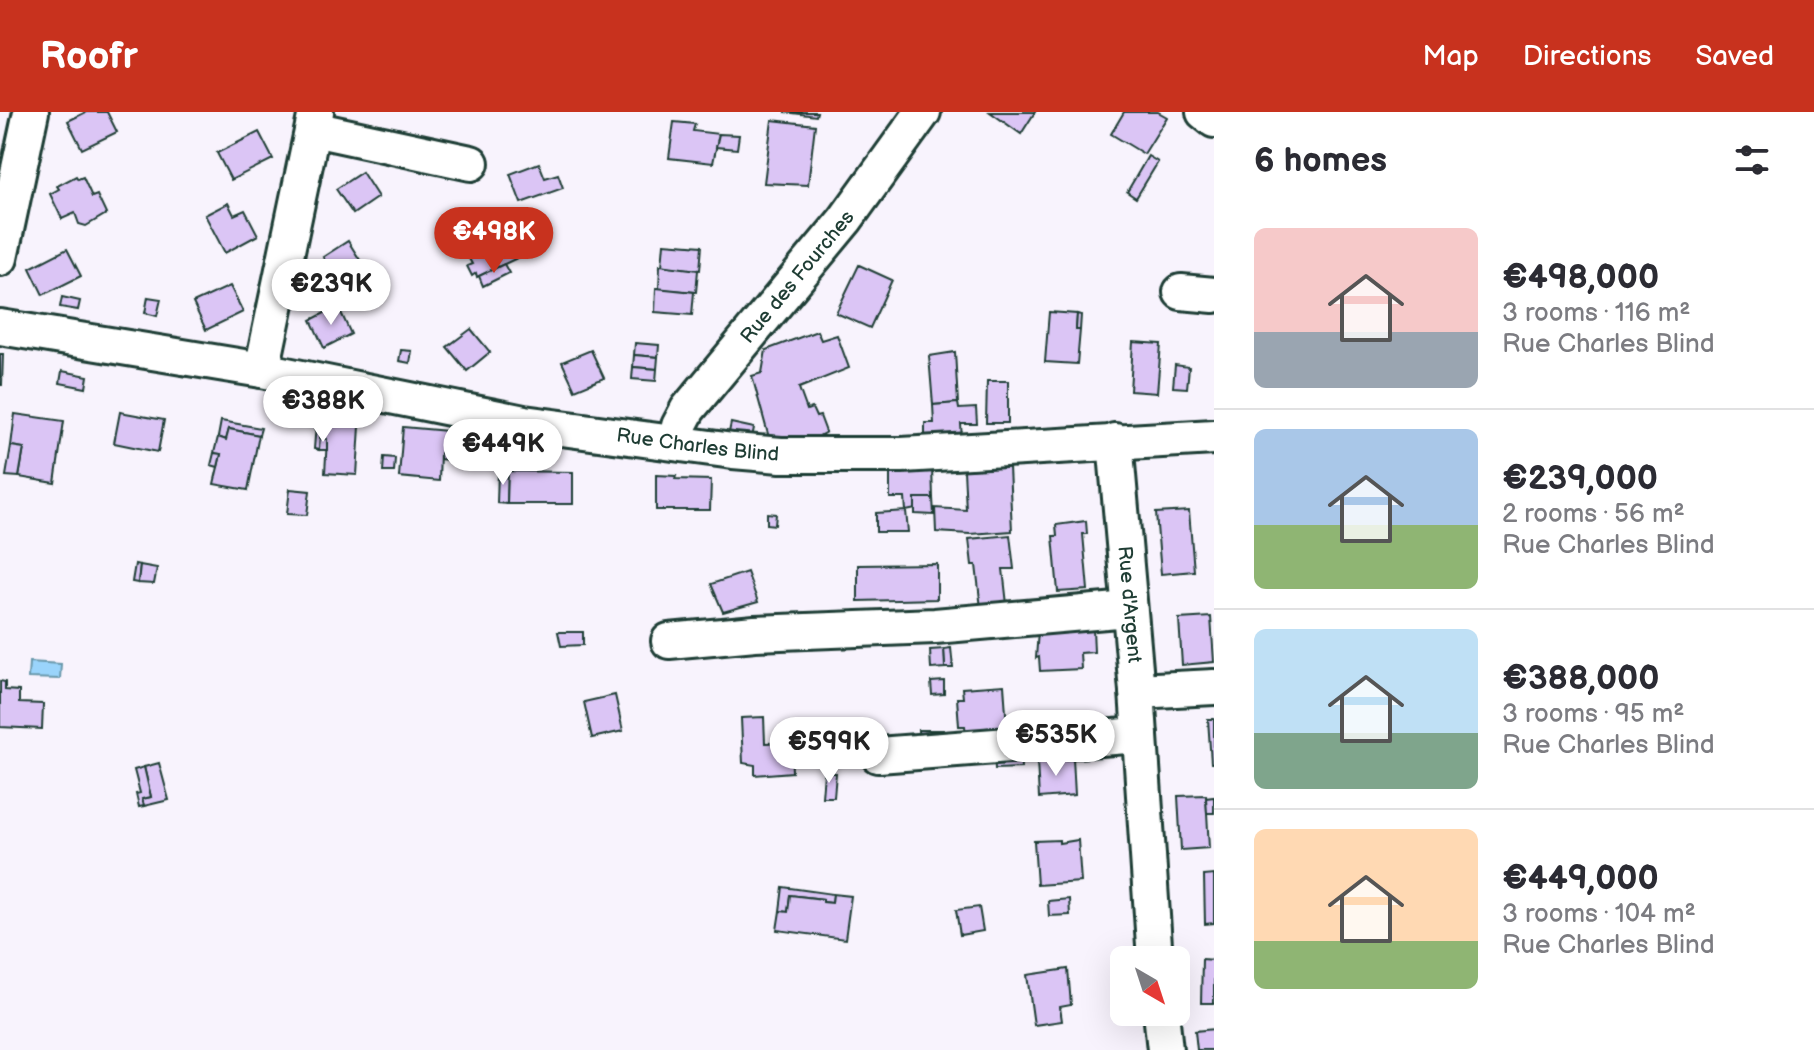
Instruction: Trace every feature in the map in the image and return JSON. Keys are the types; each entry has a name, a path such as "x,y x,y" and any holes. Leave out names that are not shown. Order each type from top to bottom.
{"street":[{"path":"0,258 31,112"},
{"name":"Rue des Fourches","path":"676,443 679,426 688,409 845,220 923,112"},
{"path":"1204,112 1214,120"},
{"path":"262,370 314,120 471,163"},
{"name":"Rue Charles Blind","path":"0,327 262,370 524,423 781,455 902,455 1214,437"},
{"name":"Rue d'Argent","path":"1115,441 1137,691 1154,946"},
{"path":"669,641 755,633 935,626 1129,609"},
{"path":"1137,691 1214,687"},
{"path":"878,755 1140,735"},
{"path":"1162,1026 1165,1050"}],"water":[{"path":"29,662 61,664 60,679 28,678"}],"building":[{"path":"86,112 107,112 117,132 82,149 68,121"},
{"path":"784,112 817,112 816,116"},
{"path":"990,112 1035,112 1021,134"},
{"path":"1124,112 1158,112 1167,117 1144,154 1111,134"},
{"path":"772,120 815,125 808,185 764,183"},
{"path":"674,122 695,124 693,131 719,134 713,163 669,158"},
{"path":"259,132 273,159 231,180 217,153"},
{"path":"719,134 739,135 737,149 716,147"},
{"path":"1148,156 1158,162 1136,198 1127,192"},
{"path":"539,163 545,178 558,174 563,188 521,203 510,174"},
{"path":"362,172 378,197 353,214 336,189"},
{"path":"76,176 78,179 83,177 92,197 97,195 106,214 86,226 79,224 75,213 62,219 50,194 59,189 57,186"},
{"path":"228,203 234,215 245,210 258,235 225,253 205,215"},
{"path":"508,234 519,257 515,259 504,235"},
{"path":"491,235 493,241 504,235 515,259 477,277 476,273 472,276 467,266 472,264 463,248"},
{"path":"348,241 365,268 338,283 323,257"},
{"path":"664,243 702,246 700,270 662,266"},
{"path":"67,249 81,276 43,295 30,268"},
{"path":"504,264 509,273 483,286 479,276"},
{"path":"660,265 698,270 696,292 659,289"},
{"path":"859,265 892,280 870,328 836,313"},
{"path":"230,286 243,312 206,330 193,303"},
{"path":"656,288 694,292 692,315 655,312"},
{"path":"62,297 80,301 78,310 60,307"},
{"path":"148,297 161,299 157,316 145,313"},
{"path":"338,306 351,334 324,348 311,320"},
{"path":"1049,312 1077,314 1076,330 1080,330 1077,364 1045,362"},
{"path":"1077,314 1081,315 1080,330 1076,330"},
{"path":"471,329 490,352 467,371 447,347"},
{"path":"817,331 821,340 837,335 849,368 799,388 807,410 812,408 816,417 820,416 826,432 817,437 771,445 752,376 762,373 766,350"},
{"path":"1133,342 1161,344 1157,393 1130,391"},
{"path":"635,343 659,345 658,357 634,355"},
{"path":"401,350 412,351 410,363 399,361"},
{"path":"591,350 604,378 575,390 562,362"},
{"path":"955,352 958,403 933,405 929,356"},
{"path":"0,354 3,354 2,385 0,385"},
{"path":"634,355 658,357 657,369 633,367"},
{"path":"1175,365 1189,367 1187,388 1173,387"},
{"path":"633,367 657,369 656,381 632,379"},
{"path":"62,371 88,376 86,388 60,383"},
{"path":"987,381 1008,381 1008,423 986,423"},
{"path":"958,403 959,409 976,408 977,424 961,424 962,439 925,437 925,423 934,423 933,405"},
{"path":"120,412 164,420 158,452 114,443"},
{"path":"15,414 64,421 55,483 19,477 24,448 11,446"},
{"path":"221,421 261,428 259,435 229,429 226,440 218,437"},
{"path":"731,423 754,428 751,442 728,437"},
{"path":"316,424 321,424 319,450 314,449"},
{"path":"321,424 360,426 357,475 325,473 327,439 320,438"},
{"path":"403,427 459,432 457,455 440,453 439,481 399,477"},
{"path":"229,429 259,435 248,490 214,484 221,454 214,453 218,437 226,440"},
{"path":"320,438 327,439 327,450 319,450"},
{"path":"11,446 24,448 19,477 6,476"},
{"path":"214,453 221,454 218,467 211,465"},
{"path":"440,453 457,455 456,461 440,459"},
{"path":"384,457 395,458 394,472 383,472"},
{"path":"903,467 932,467 933,498 915,498 916,509 906,511 905,498 890,498 890,474 903,474"},
{"path":"1009,467 1012,531 970,534 936,532 935,508 966,510 964,470"},
{"path":"498,471 508,471 507,504 497,503"},
{"path":"508,471 573,472 573,504 507,504"},
{"path":"656,475 711,480 710,510 656,510"},
{"path":"290,489 310,491 307,515 287,514"},
{"path":"915,498 933,498 934,515 915,514"},
{"path":"906,511 908,532 876,532 876,513"},
{"path":"1189,511 1194,571 1161,574 1156,513"},
{"path":"767,513 776,514 775,525 767,524"},
{"path":"1086,521 1087,534 1083,534 1088,590 1058,592 1053,536 1057,536 1056,525"},
{"path":"1010,535 1014,569 1003,569 1008,613 982,617 976,565 972,565 969,539"},
{"path":"135,564 140,565 138,583 132,582"},
{"path":"937,564 937,599 858,601 858,565"},
{"path":"140,565 157,568 154,584 138,583"},
{"path":"747,572 758,602 723,612 711,584"},
{"path":"1211,617 1214,662 1182,665 1179,619"},
{"path":"1093,628 1094,652 1080,653 1081,669 1040,671 1039,657 1036,658 1038,631"},
{"path":"558,632 583,632 583,645 561,646"},
{"path":"951,648 953,668 945,668 944,649"},
{"path":"944,649 945,668 931,669 930,650"},
{"path":"0,681 5,682 5,690 19,691 19,703 43,704 42,729 0,727"},
{"path":"944,681 944,694 932,695 931,682"},
{"path":"1004,685 1007,727 985,728 985,734 966,734 965,726 959,726 957,698 963,698 962,688"},
{"path":"615,695 623,731 592,738 584,702"},
{"path":"764,717 765,743 791,742 792,772 755,775 755,765 743,763 741,718"},
{"path":"1208,719 1214,719 1214,763 1211,763"},
{"path":"918,730 943,730 944,743 919,745"},
{"path":"1020,752 1021,768 995,769 994,754"},
{"path":"1073,758 1075,795 1039,798 1037,761"},
{"path":"159,763 169,800 144,806 142,799 151,797 144,767"},
{"path":"144,767 151,797 142,799 144,806 139,807 136,794 140,793 134,770"},
{"path":"824,773 836,773 834,797 822,797"},
{"path":"1206,795 1209,848 1181,850 1178,796"},
{"path":"1214,797 1214,813 1207,813 1206,798"},
{"path":"1059,840 1059,843 1078,840 1081,882 1037,885 1034,841"},
{"path":"1214,875 1214,923 1205,924 1204,876"},
{"path":"783,887 833,894 832,903 790,895 788,912 780,911"},
{"path":"833,894 851,896 845,939 777,930 780,911 788,912 790,895 832,903"},
{"path":"1069,899 1070,915 1049,916 1048,901"},
{"path":"979,907 983,931 960,935 956,910"},
{"path":"1202,959 1214,960 1214,1003 1201,1003"},
{"path":"1068,969 1071,1005 1060,1007 1062,1021 1034,1025 1027,975"},
{"path":"1214,1029 1214,1050 1197,1050 1195,1031"}]}
